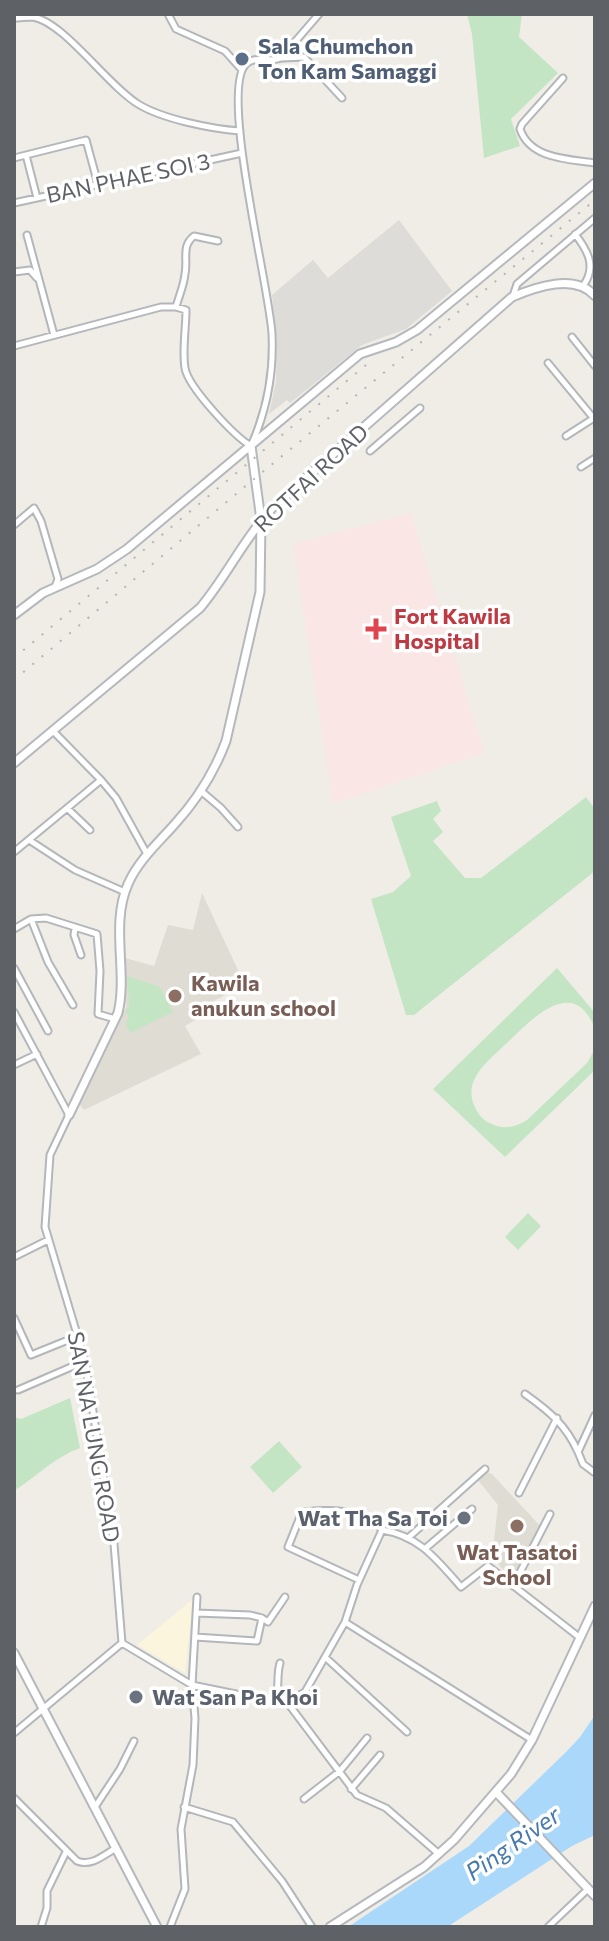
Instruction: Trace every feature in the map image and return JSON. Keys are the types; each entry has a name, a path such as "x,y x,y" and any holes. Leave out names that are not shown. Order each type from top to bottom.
{"street":[{"path":"168,14 176,29 225,51 242,70"},
{"path":"281,58 319,14"},
{"path":"14,18 34,17 53,27 108,81 155,114 240,134"},
{"path":"251,446 265,411 270,387 272,335 269,297 241,145 237,102 242,70 254,60 304,57 342,98"},
{"path":"563,78 522,124 523,137 527,144 556,157 595,163"},
{"path":"14,158 86,140 98,184"},
{"name":"BAN PHAE SOI 3","path":"14,203 242,153"},
{"path":"26,155 37,198"},
{"path":"14,615 55,587 97,569 127,549 360,354 396,342 417,330 595,183"},
{"path":"512,297 517,284 595,218"},
{"path":"575,234 593,263 590,277 583,286"},
{"path":"27,235 54,335"},
{"path":"176,307 185,275 185,249 189,239 194,236 218,241"},
{"path":"14,272 30,270 39,279"},
{"path":"512,297 537,287 583,286 595,296"},
{"name":"ROTFAI ROAD","path":"14,763 200,608 218,587 242,544 261,520 512,297"},
{"path":"14,346 161,307 186,310 185,371 216,414 240,440 251,446"},
{"path":"572,337 595,366"},
{"path":"548,363 595,419 566,436"},
{"path":"370,451 420,408"},
{"name":"SAN NA LUNG ROAD","path":"122,1643 114,1544 85,1361 48,1240 45,1215 50,1155 116,1019 122,999 119,945 125,892 136,868 201,791 226,741 260,592 261,520 251,446"},
{"path":"581,467 595,458"},
{"path":"14,525 34,508 41,521 58,579 55,587"},
{"path":"53,731 101,780 131,822 147,854"},
{"path":"14,852 101,780"},
{"path":"201,791 238,827"},
{"path":"67,808 90,830"},
{"path":"29,840 75,870 125,892"},
{"path":"14,929 31,919 46,918 97,934 100,971 98,1014 116,1019"},
{"path":"31,919 48,962 73,1005"},
{"path":"75,928 74,935 81,955"},
{"path":"14,968 48,1031"},
{"path":"14,1012 69,1115"},
{"path":"14,1065 37,1054"},
{"path":"14,1257 48,1240"},
{"path":"14,1318 31,1355 78,1336"},
{"path":"18,1390 85,1361"},
{"path":"525,1394 557,1418 571,1436 583,1464 595,1473"},
{"path":"578,1452 595,1415"},
{"path":"519,1493 557,1418"},
{"path":"408,1538 485,1469"},
{"path":"359,1580 288,1547 305,1512 337,1509 427,1547 461,1587 488,1566 579,1637"},
{"path":"427,1547 472,1509"},
{"path":"513,1586 550,1514"},
{"path":"14,1733 122,1643 192,1685 287,1702 305,1692 345,1622 359,1580 382,1530"},
{"path":"170,1927 185,1889 181,1829 193,1765 195,1718 192,1685 197,1597"},
{"path":"196,1613 250,1615 268,1622 285,1597"},
{"path":"330,1927 405,1880 439,1854 499,1794 532,1740 595,1606"},
{"path":"195,1637 257,1641 262,1618"},
{"path":"345,1622 532,1740"},
{"path":"14,1653 157,1927"},
{"path":"325,1657 407,1732"},
{"path":"275,1702 280,1690 276,1675 280,1663"},
{"path":"287,1702 351,1789 357,1795 386,1808 439,1854"},
{"path":"304,1799 340,1771 367,1738"},
{"path":"95,1807 134,1741"},
{"path":"351,1789 380,1755"},
{"path":"499,1794 595,1896"},
{"path":"14,1798 66,1852 85,1864 116,1848"},
{"path":"184,1807 233,1822 282,1881 312,1927"},
{"path":"41,1927 47,1908 47,1891 66,1852"},
{"path":"548,1927 588,1889"}],"shaded area":[{"path":"399,220 452,291 406,329 362,345 290,403 287,400 269,414 276,381 277,341 272,295 313,260 328,278"},
{"name":"Fort Kawila Hospital","path":"411,513 484,753 333,804 293,544"},
{"name":"Kawila anukun school","path":"202,893 245,985 196,1010 197,1019 185,1026 201,1054 84,1110 79,1104 126,1007 125,958 154,966 168,925 193,930"},
{"name":"Wat Tasatoi School","path":"485,1471 492,1474 543,1529 513,1581 492,1557 498,1505 477,1479"},
{"path":"193,1599 185,1673 137,1645"}],"green space":[{"path":"467,14 522,14 519,37 558,73 511,119 520,146 484,158 472,34"},
{"path":"586,797 595,809 595,871 414,1015 406,1015 371,899 393,892 411,876 391,817 437,801 441,811 433,819 443,832 433,841 465,878 481,878"},
{"path":"557,968 595,1013 595,1029 586,1013 576,1005 565,1003 541,1013 480,1070 472,1087 475,1107 489,1123 501,1127 514,1126 527,1120 587,1063 595,1049 595,1070 505,1157 433,1089"},
{"path":"127,976 160,987 173,1012 130,1033 126,1024 129,1015 125,1013 129,1005"},
{"path":"528,1213 541,1226 518,1250 505,1237"},
{"path":"70,1398 80,1448 54,1462 14,1491 14,1417 21,1419"},
{"path":"279,1441 302,1467 273,1493 250,1467"}],"water":[{"name":"Ping River","path":"595,1715 595,1835 572,1846 447,1927 348,1927 469,1846 566,1752"}],"railway":[{"path":"14,680 595,200"},
{"path":"14,658 372,360"}],"place":[{"name":"Sala Chumchon Ton Kam Samaggi","path":"242,59"},
{"name":"Fort Kawila Hospital","path":"376,629"},
{"name":"Kawila anukun school","path":"175,996"},
{"name":"Wat Tha Sa Toi","path":"464,1518"},
{"name":"Wat Tasatoi School","path":"517,1526"},
{"name":"Wat San Pa Khoi","path":"136,1697"}]}
